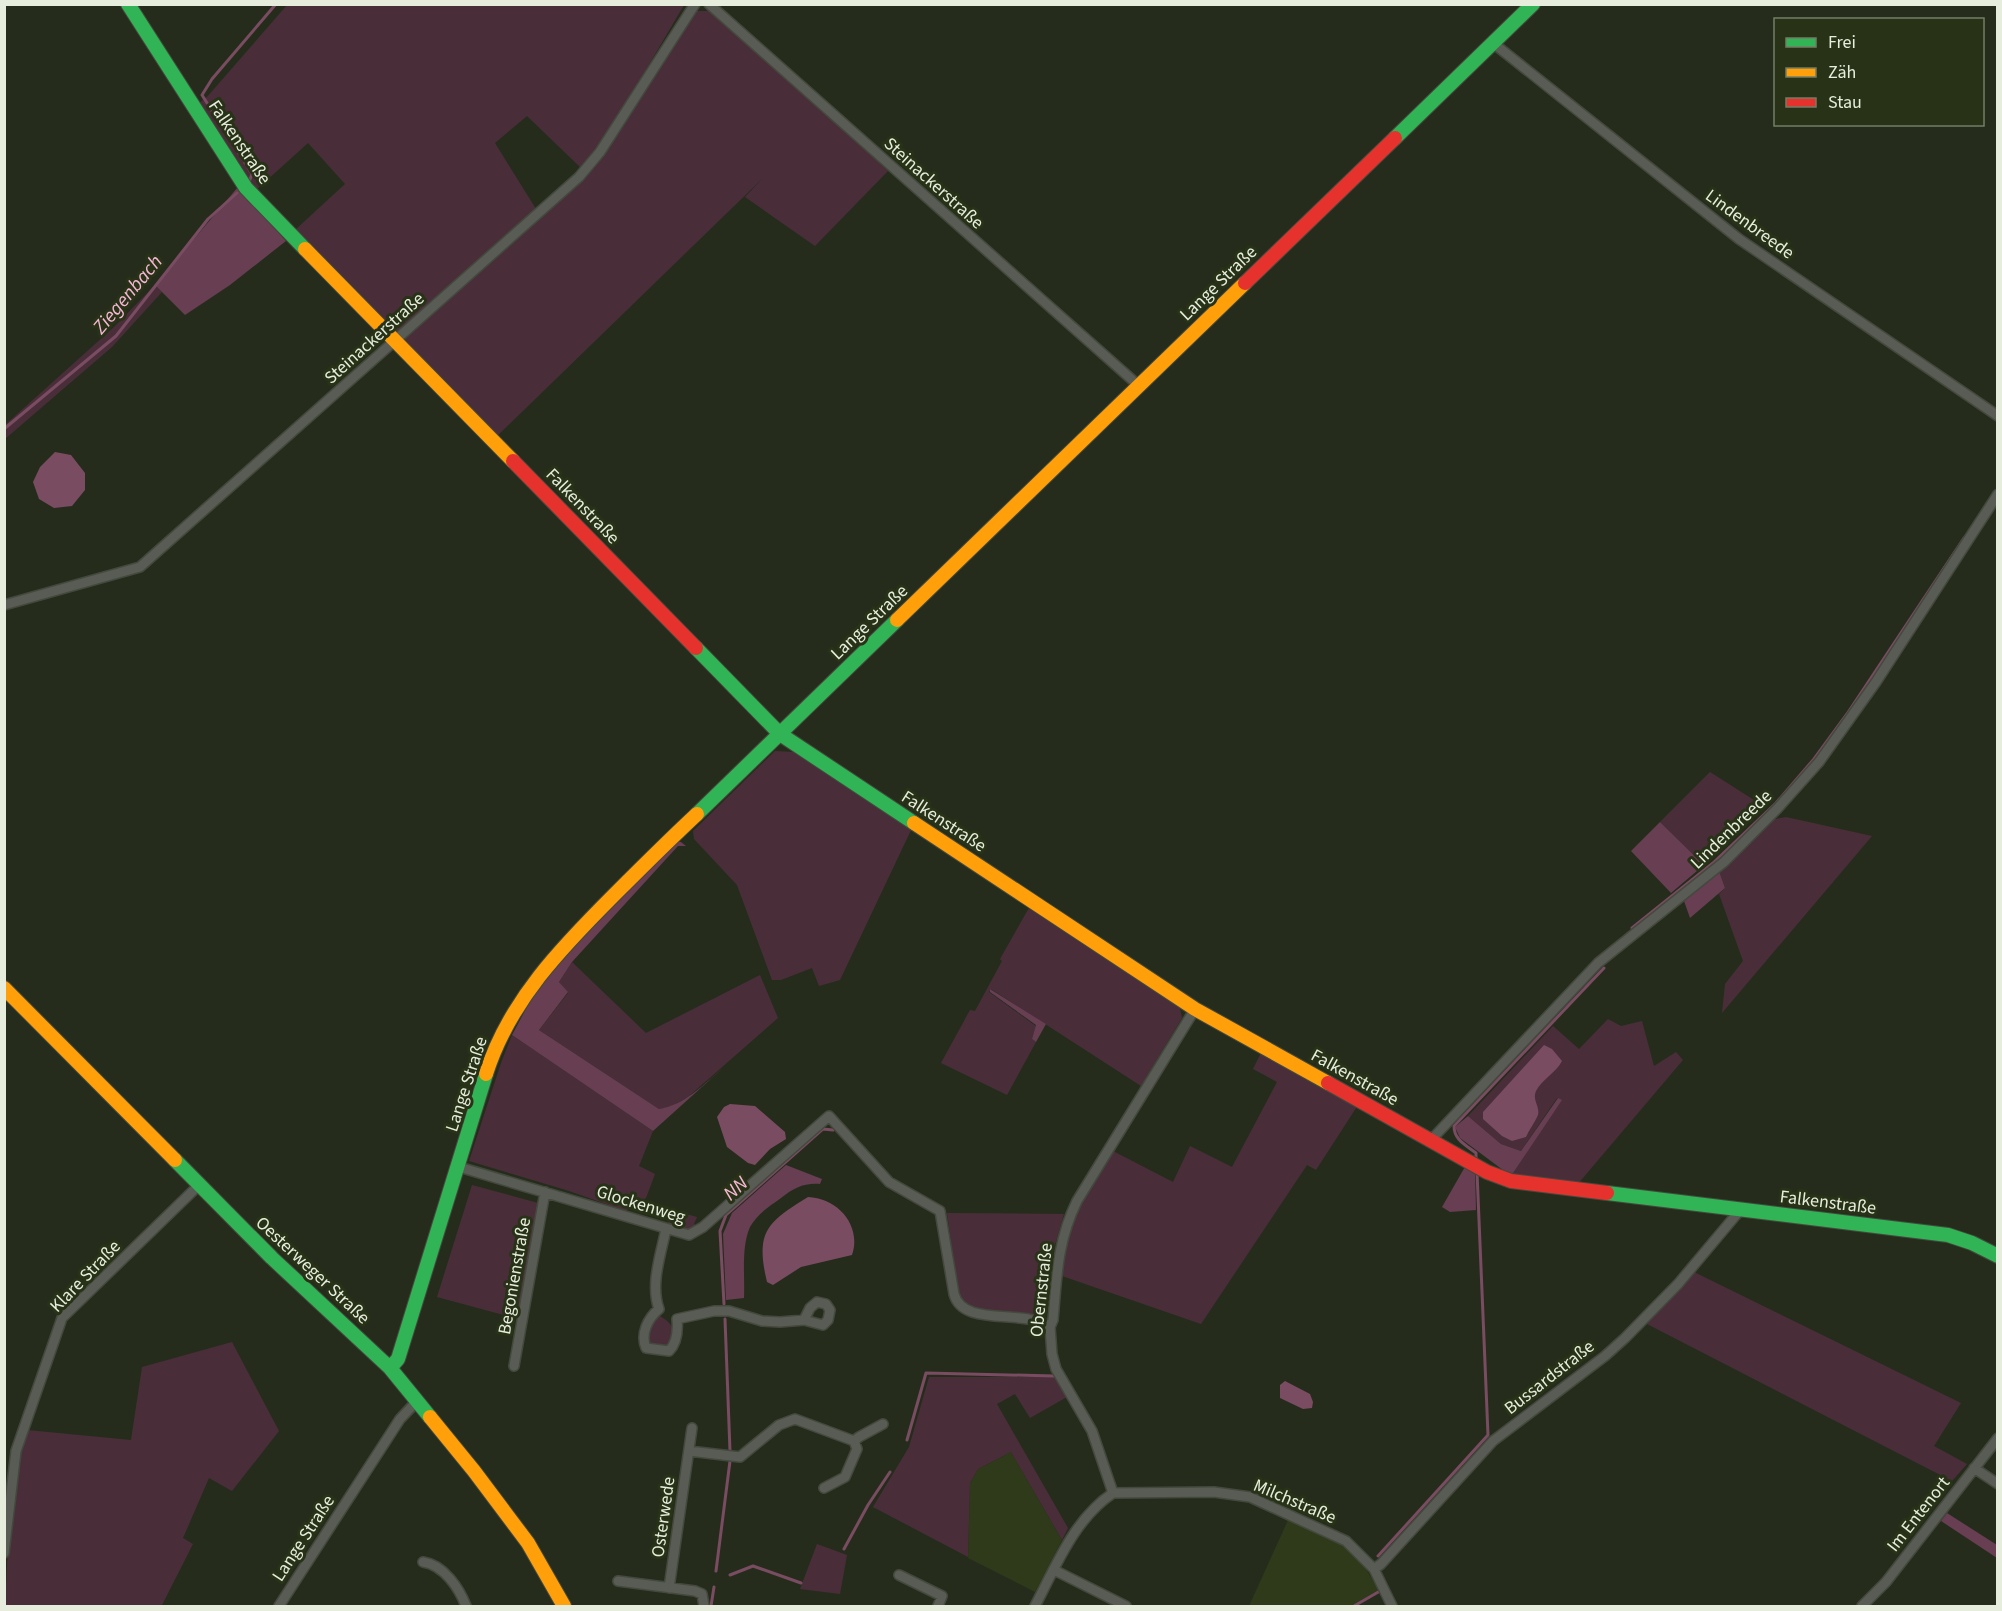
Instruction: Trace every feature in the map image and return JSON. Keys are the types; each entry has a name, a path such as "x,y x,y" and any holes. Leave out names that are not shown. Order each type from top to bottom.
{"street":[{"name":"Falkenstraße","path":"128,4 246,188 780,734 1196,1009 1487,1172 1511,1181 1948,1235 1972,1243 1998,1256"},
{"name":"Steinackerstraße","path":"4,605 140,567 579,177 600,152 695,4"},
{"name":"Steinackerstraße","path":"709,4 1138,385"},
{"name":"Lange Straße","path":"390,1368 398,1359 491,1059 503,1031 521,1000 543,970 582,927 1533,4"},
{"name":"Lindenbreede","path":"1493,43 1739,239 1998,416"},
{"name":"Lindenbreede","path":"1431,1140 1598,963 1724,862 1812,770 1876,682 1998,494"},
{"name":"Oesterweger Straße","path":"4,988 272,1258 390,1368 474,1471 528,1543 564,1606"},
{"name":"Obernstraße","path":"1113,1493 1092,1431 1056,1369 1052,1354 1050,1327 1053,1320 1059,1252 1066,1223 1095,1169 1196,1009"},
{"name":"Glockenweg","path":"459,1167 689,1235 703,1227 829,1116 889,1182 940,1211 954,1294 960,1308 972,1314 1027,1318 1043,1322 1050,1327"},
{"name":"Klare Straße","path":"4,1553 16,1451 62,1318 199,1185"},
{"name":"Begonienstraße","path":"514,1366 545,1192"},
{"name":"Bussardstraße","path":"1374,1569 1493,1441 1605,1356 1625,1338 1678,1284 1741,1209"},
{"path":"666,1229 655,1287 655,1298 659,1309 677,1319 714,1311 729,1311 762,1321 804,1320"},
{"path":"659,1309 646,1325 644,1342 646,1348 669,1351 674,1347 677,1319"},
{"name":"Lange Straße","path":"279,1606 400,1419 418,1400"},
{"path":"689,1451 740,1456 779,1425 795,1419 854,1442 857,1449 845,1477 824,1488"},
{"path":"854,1442 883,1424"},
{"name":"Osterwede","path":"669,1588 692,1428"},
{"name":"Im Entenort","path":"1862,1606 1886,1582 1998,1438"},
{"path":"1974,1468 1998,1484"},
{"name":"Milchstraße","path":"1113,1493 1214,1492 1250,1497 1346,1540 1374,1569 1392,1606"},
{"path":"1035,1606 1075,1531 1094,1509 1113,1493"},
{"path":"423,1563 434,1564 459,1590 466,1606"},
{"path":"1054,1570 1126,1606"},
{"path":"899,1575 942,1596 938,1606"},
{"path":"618,1581 702,1594 704,1606"}],"shaded area":[{"path":"287,5 684,5 600,148 581,168 527,116 495,143 536,209 396,336 294,231 345,184 308,143 256,190 199,103 207,97"},
{"path":"696,11 709,11 888,171 815,246 745,197 763,178 495,438 404,344 405,336 604,152"},
{"path":"238,187 286,241 230,285 185,315 155,285"},
{"path":"155,285 162,292 112,347 5,439 5,425 114,327"},
{"path":"55,452 71,455 85,473 85,490 72,506 54,508 39,499 33,482 40,467"},
{"path":"775,751 793,752 912,828 840,980 819,986 812,968 781,980 772,980 737,885 694,839 693,831"},
{"path":"1710,772 1765,807 1704,865 1660,822"},
{"path":"1786,817 1872,836 1722,1013 1725,984 1743,961 1719,894 1725,888 1719,871 1775,819"},
{"path":"1660,822 1704,865 1671,893 1631,851"},
{"path":"674,841 686,846 678,846 572,962 559,982 568,992 539,1030 659,1109 686,1098 723,1068 653,1131 512,1035 544,975"},
{"path":"1719,871 1725,888 1690,918 1684,901"},
{"path":"1030,906 1179,1004 1182,1018 1141,1086 991,989 989,992 1036,1026 1032,1039 1036,1042 1007,1095 941,1063 970,1010 975,1011 1002,961 1000,959"},
{"path":"572,962 646,1033 760,975 778,1018 688,1097 671,1107 659,1109 539,1030 568,993 559,982"},
{"path":"990,989 1046,1024 1036,1042 1032,1039 1036,1025 990,992"},
{"path":"1608,1019 1621,1026 1642,1021 1654,1066 1676,1052 1683,1060 1577,1185 1511,1176 1561,1100 1557,1098 1521,1151 1501,1144 1468,1116 1553,1026 1579,1049"},
{"path":"512,1035 653,1131 639,1166 655,1174 646,1198 626,1211 566,1190 469,1161"},
{"path":"1544,1045 1552,1049 1562,1061 1536,1091 1538,1115 1526,1137 1512,1141 1502,1136 1483,1119 1483,1112"},
{"path":"1262,1051 1358,1105 1316,1170 1307,1165 1201,1324 1062,1276 1064,1257 1073,1224 1086,1195 1113,1151 1173,1182 1190,1146 1232,1167 1277,1082 1253,1069"},
{"path":"1558,1098 1562,1100 1511,1176 1460,1138 1455,1127 1468,1116 1501,1144 1521,1151"},
{"path":"730,1104 755,1106 785,1132 786,1139 770,1149 755,1165 748,1163 727,1147 717,1117 724,1107"},
{"path":"786,1165 822,1179 820,1184 804,1185 795,1189 756,1218 750,1227 745,1243 744,1298 726,1300 723,1234 732,1213"},
{"path":"1466,1165 1475,1171 1476,1210 1450,1212 1442,1207"},
{"path":"472,1185 538,1203 518,1319 437,1297"},
{"path":"808,1197 829,1202 845,1216 854,1234 852,1255 801,1267 773,1285 767,1282 764,1240 774,1222"},
{"path":"672,1210 697,1217 694,1224 698,1227 682,1230 667,1226"},
{"path":"947,1213 1064,1214 1053,1252 1048,1310 1042,1315 971,1310 963,1305 958,1293"},
{"path":"1694,1272 1961,1403 1934,1446 1967,1464 1952,1481 1647,1324"},
{"path":"660,1316 672,1326 673,1330 672,1338 665,1348 653,1346 647,1340 649,1327 655,1318"},
{"path":"232,1342 279,1431 232,1491 209,1478 183,1538 193,1544 162,1605 164,1606 5,1606 8,1545 20,1451 27,1430 131,1440 142,1367"},
{"path":"929,1377 1056,1377 1067,1397 1030,1418 1015,1394 997,1404 1068,1528 1062,1540 1011,1452 978,1469 970,1483 968,1557 873,1507 909,1447"},
{"path":"1285,1381 1310,1394 1313,1402 1312,1408 1303,1409 1280,1398 1280,1385"},
{"path":"1011,1452 1062,1540 1035,1592 968,1558 970,1483 978,1469"},
{"path":"1947,1513 1997,1545 1997,1558 1941,1521"},
{"path":"1289,1518 1344,1544 1364,1566 1379,1590 1351,1606 1249,1606"},
{"path":"817,1544 847,1555 840,1594 800,1589"}],"waterway":[{"name":"Ziegenbach","path":"249,182 252,174 202,95 212,79 276,4"},
{"name":"Ziegenbach","path":"4,429 116,336 208,219 237,193"},
{"path":"1632,928 1713,863 1776,803 1814,759 1847,714 1964,538"},
{"path":"1476,1160 1476,1153 1458,1139 1454,1126 1604,968"},
{"name":"NN","path":"724,1304 720,1231 726,1215 823,1129 833,1130"},
{"path":"1378,1556 1488,1435 1477,1172"},
{"name":"NN","path":"725,1319 730,1451"},
{"path":"907,1440 926,1373 1054,1376"},
{"name":"NN","path":"716,1571 730,1461"},
{"path":"844,1549 868,1505 890,1472"},
{"path":"730,1575 753,1566 801,1583"},
{"name":"NN","path":"711,1606 714,1587"},
{"path":"1354,1606 1380,1591"}],"traffic: fast":[{"path":"128,4 246,188 305,249"},
{"path":"1395,138 1533,4"},
{"path":"697,814 897,620"},
{"path":"696,648 780,734 914,823"},
{"path":"390,1368 398,1359 486,1074"},
{"path":"175,1160 272,1258 390,1368 430,1417"},
{"path":"1607,1193 1948,1235 1972,1243 1998,1256"}],"traffic: slow":[{"path":"305,249 513,461"},
{"path":"897,620 1245,283"},
{"path":"486,1074 508,1023 539,976 595,914 697,814"},
{"path":"914,823 1195,1009 1328,1083"},
{"path":"4,988 175,1160"},
{"path":"430,1417 528,1543 564,1606"}],"traffic: jam":[{"path":"1245,283 1395,138"},
{"path":"513,461 696,648"},
{"path":"1328,1083 1487,1172 1511,1181 1607,1193"}]}
